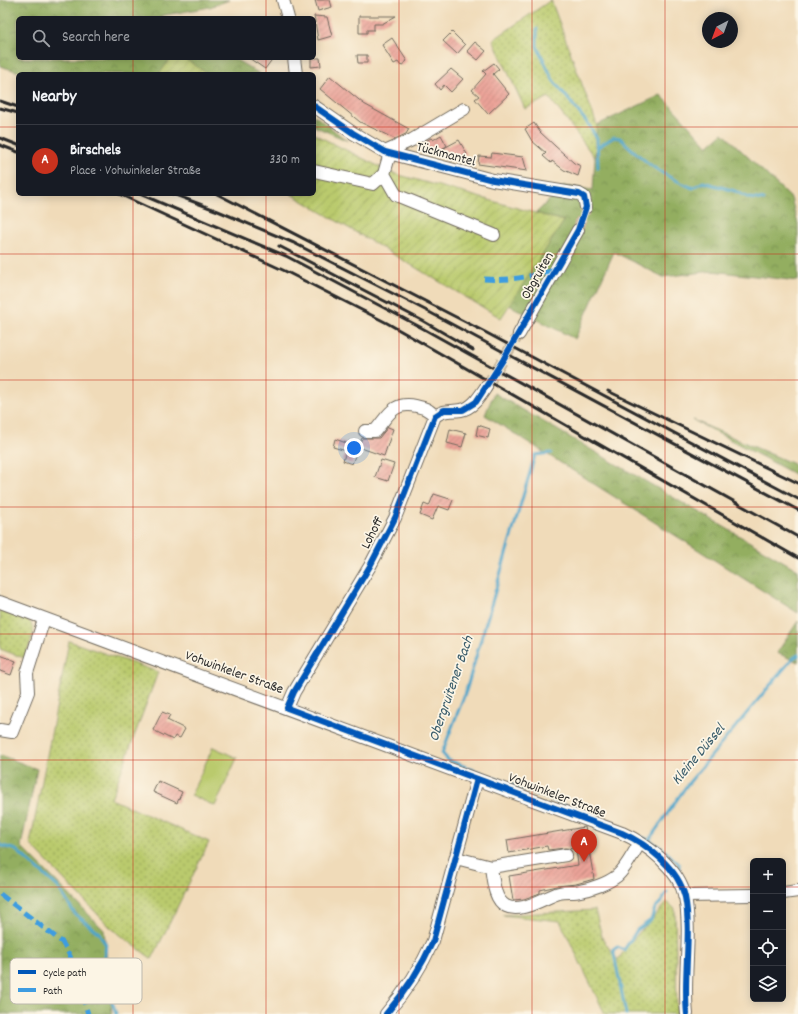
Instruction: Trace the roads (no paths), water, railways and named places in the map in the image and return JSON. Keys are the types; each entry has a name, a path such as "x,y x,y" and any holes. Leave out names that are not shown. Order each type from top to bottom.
{"street":[{"path":"283,0 287,16"},
{"path":"294,60 296,72"},
{"name":"Tückmantel","path":"316,107 353,133 387,152 493,180 579,194 585,202"},
{"path":"464,109 412,140 387,152 384,174 396,195 494,235"},
{"path":"316,171 372,184 384,174"},
{"name":"Obgruiten","path":"519,334 578,230"},
{"path":"365,431 375,431 392,410 400,405 409,405 428,409 435,416 444,410 463,410 476,402 486,387"},
{"name":"Lohoff","path":"288,708 294,692 370,566 394,518 435,416"},
{"name":"Vohwinkeler Straße","path":"0,602 622,833 640,843 670,870 679,883 684,896 687,949 685,996 687,1014"},
{"path":"0,730 12,732 28,692 27,673 44,619"},
{"path":"386,1014 410,984 428,953 433,941 477,779"},
{"path":"491,867 495,889 500,901 507,907 514,907 538,903 559,893 581,891 608,882 618,875 640,843"},
{"path":"456,858 491,867 566,855"},
{"path":"786,893 798,891"},
{"path":"684,896 750,895"}],"waterway":[{"name":"Obergruitener Bach","path":"537,29 537,46 553,80 589,125 597,139 598,168"},
{"path":"598,147 614,137 620,138 662,173 693,188 703,182 735,191 749,198 764,200"},
{"name":"Obergruitener Bach","path":"551,453 535,455 466,691 442,753 448,760 590,815"},
{"name":"Kleine Düssel","path":"679,869 679,864 662,848 649,840 687,785 792,659 798,655"},
{"name":"Obergruitener Bach","path":"641,837 649,840"},
{"path":"0,845 16,850 58,887 75,914 99,933 106,945 104,958"},
{"name":"Kleine Düssel","path":"626,1014 613,949 618,947 624,950 637,930 651,920 655,908 667,892"},
{"path":"113,1004 116,1014"}],"tunnel":[{"path":"578,230 586,207"},
{"path":"486,387 519,334"}],"railway":[{"path":"0,101 16,106"},
{"path":"0,108 16,112"},
{"path":"0,138 16,144"},
{"path":"0,145 16,151"},
{"path":"123,196 285,271 387,323 798,558"},
{"path":"145,196 286,256 422,328 798,537"},
{"path":"178,196 294,243 429,312 798,510"},
{"path":"221,196 483,331 798,499"},
{"path":"279,246 423,321 473,350"},
{"path":"608,391 798,483"}],"place":[{"name":"Birschels","path":"584,862"}]}
